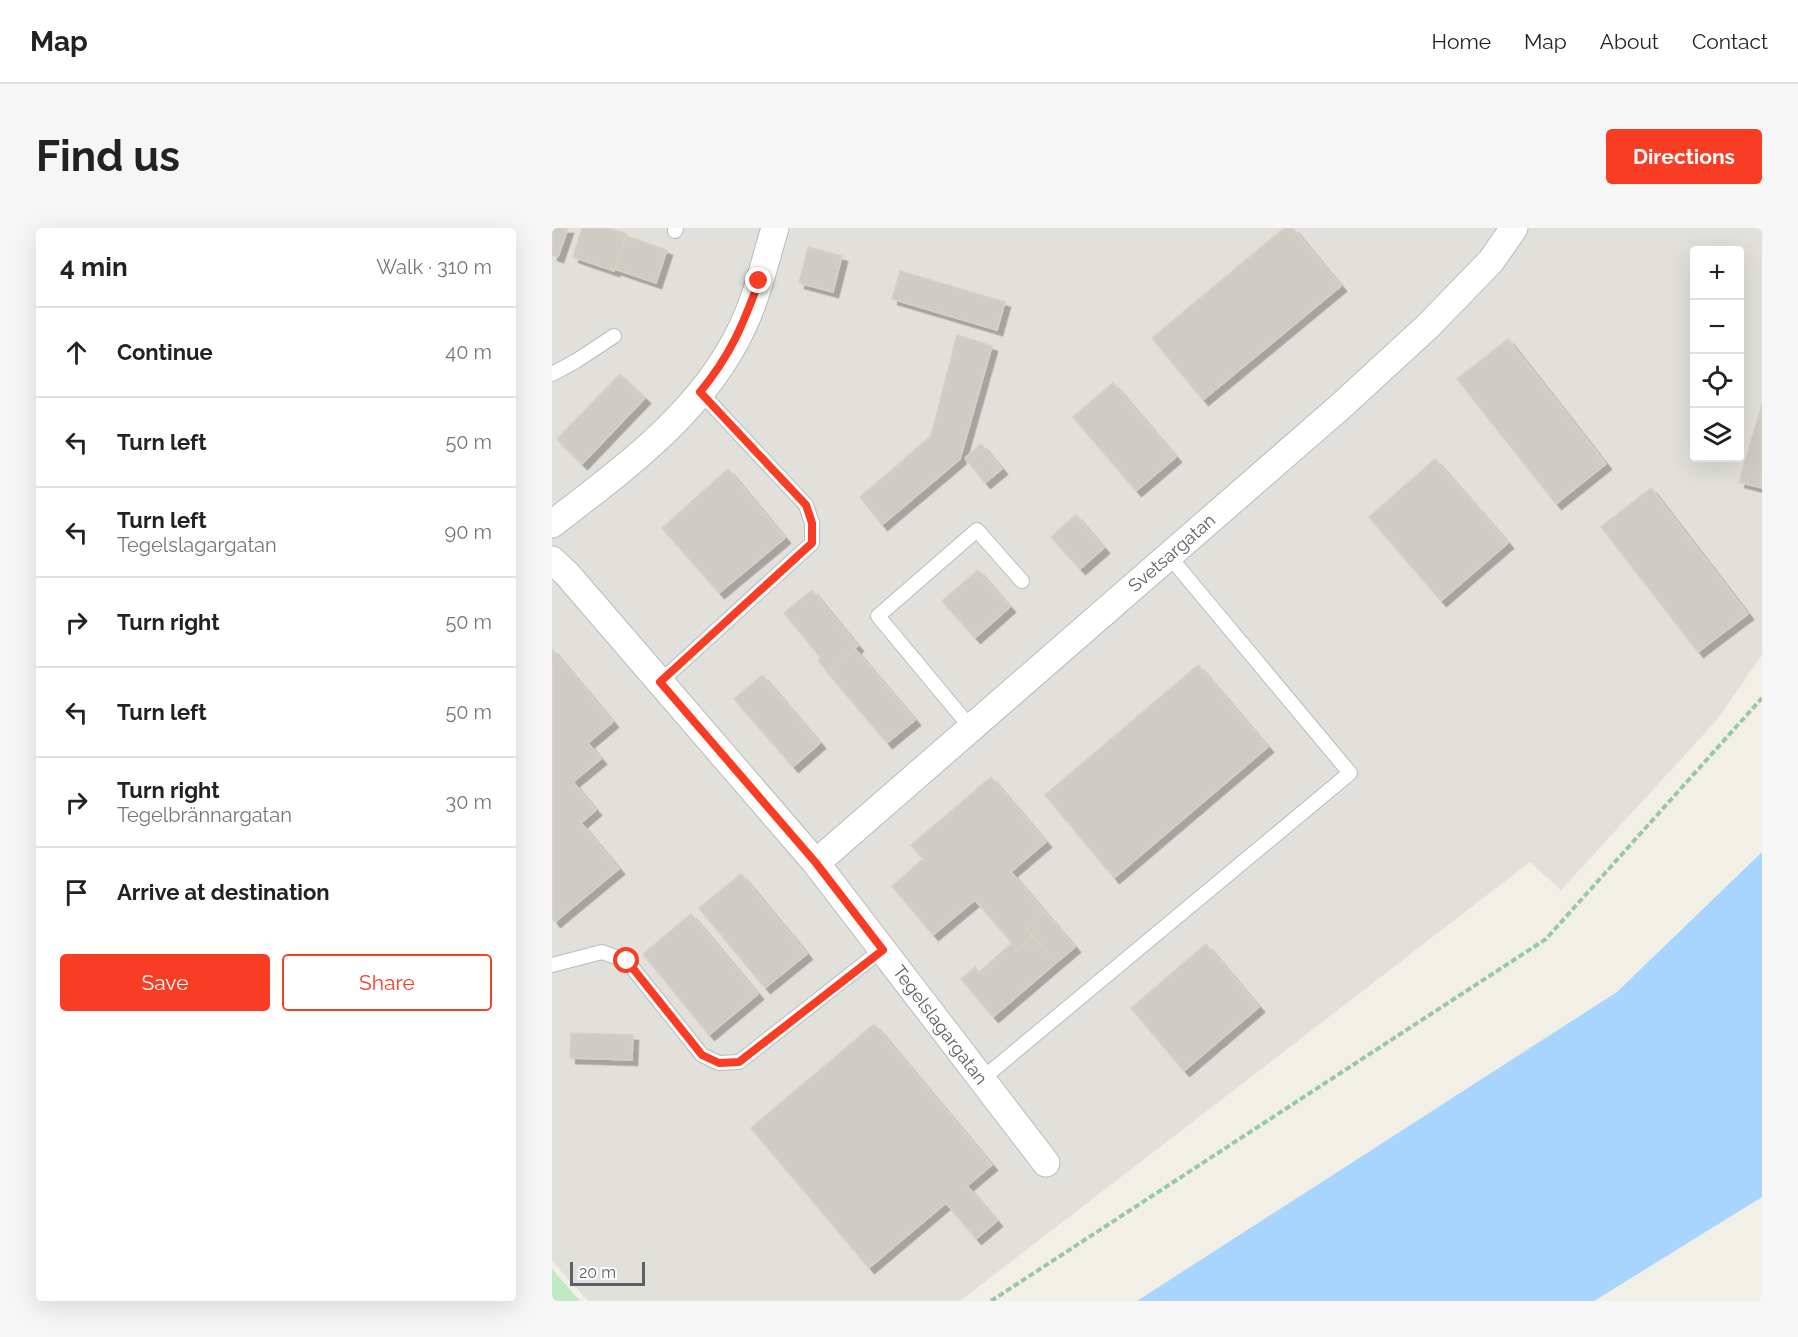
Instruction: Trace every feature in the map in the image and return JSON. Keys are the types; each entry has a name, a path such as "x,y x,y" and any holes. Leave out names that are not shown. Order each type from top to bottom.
{"street":[{"path":"552,524 642,455 687,408 720,368 742,328 759,281 774,228"},
{"name":"Svetsargatan","path":"816,863 1341,406 1428,326 1491,261 1514,228"},
{"name":"Tegelslagargatan","path":"552,560 816,863 1046,1163"}],"lane":[{"path":"552,374 614,336"},
{"path":"660,682 812,543 812,523 806,505 700,392"},
{"path":"971,728 878,616 977,530 1022,581"},
{"path":"982,1079 1350,773 1168,556"},
{"path":"552,965 602,952 627,961 702,1055 719,1063 739,1062 883,950"}],"path":[{"path":"991,1301 1546,939 1762,698"}],"shaded area":[{"path":"552,228 1762,228 1762,655 1715,722 1561,890 1530,862 960,1301 588,1301 552,1261"}],"green space":[{"path":"552,1269 580,1301 552,1301"}],"water":[{"path":"1762,852 1762,1197 1594,1301 1137,1301 1617,992"}],"building":[{"path":"552,228 568,228 558,257 552,255"},
{"path":"582,228 609,228 627,234 614,271 573,257"},
{"path":"1284,228 1293,228 1341,286 1203,400 1152,338"},
{"path":"626,236 667,250 656,283 615,269"},
{"path":"808,247 842,256 833,292 799,283"},
{"path":"900,271 1005,302 997,330 892,299"},
{"path":"957,335 992,346 960,459 882,525 860,497 931,436"},
{"path":"1508,339 1606,464 1556,504 1457,379"},
{"path":"620,374 645,398 582,464 557,439"},
{"path":"1113,383 1176,457 1136,491 1073,417"},
{"path":"1762,404 1762,488 1739,482"},
{"path":"981,444 1002,469 985,483 965,458"},
{"path":"1435,459 1508,543 1441,601 1369,517"},
{"path":"728,469 785,538 719,593 662,528"},
{"path":"1651,488 1748,614 1698,652 1601,527"},
{"path":"1076,515 1104,548 1080,569 1051,537"},
{"path":"978,570 1010,607 975,638 942,601"},
{"path":"812,590 858,646 827,672 818,660 821,658 784,613"},
{"path":"552,649 613,722 588,743 601,759 573,782 596,810 581,823 619,869 555,922 552,918"},
{"path":"855,649 915,720 887,743 827,672"},
{"path":"1198,665 1268,747 1114,878 1045,795"},
{"path":"762,675 820,743 793,767 734,699"},
{"path":"991,777 1046,842 1011,872 1045,912 1026,928 1033,937 1018,950 975,900 933,935 892,886 923,859 911,845"},
{"path":"741,874 807,954 765,988 699,908"},
{"path":"1045,912 1075,947 1056,963 1026,928"},
{"path":"691,914 758,994 709,1035 643,954"},
{"path":"1033,937 1056,963 993,1017 961,979 975,967 979,972 1012,943 1018,950"},
{"path":"1206,944 1259,1007 1184,1071 1131,1008"},
{"path":"874,1024 992,1165 967,1186 997,1221 976,1239 946,1203 869,1268 751,1128"},
{"path":"571,1033 633,1035 632,1060 570,1058"}],"route":[{"path":"627,961 702,1055 719,1063 739,1062 883,950 816,863 660,682 812,543 812,523 806,505 700,392 720,368 742,328 759,281"}]}
